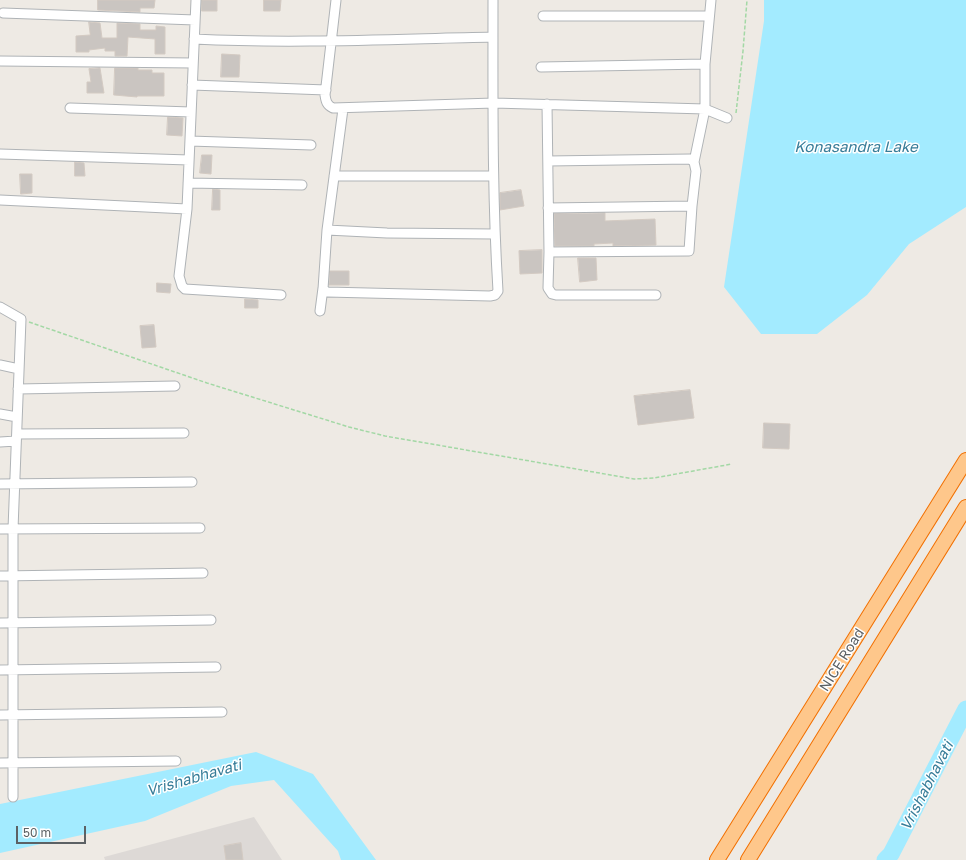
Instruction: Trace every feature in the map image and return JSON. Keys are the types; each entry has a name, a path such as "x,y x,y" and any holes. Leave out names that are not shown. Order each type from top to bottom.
{"highway":[{"name":"NICE Road","path":"717,860 966,460"},
{"name":"NICE Road","path":"748,860 966,507"}],"street":[{"path":"196,0 187,209 179,276 182,286 185,289 281,295"},
{"path":"336,0 326,90 326,102 328,106 333,108 343,109 494,103 547,104 705,109 727,118"},
{"path":"323,288 327,292 490,296 495,295 498,291 494,234 493,176 493,0"},
{"path":"549,252 689,251 696,171 694,162 705,109 705,64 711,0"},
{"path":"3,13 195,20"},
{"path":"544,16 710,16"},
{"path":"194,39 331,40 493,37"},
{"path":"0,61 193,63"},
{"path":"541,67 705,64"},
{"path":"192,85 326,90"},
{"path":"547,104 548,288 552,294 656,295"},
{"path":"70,108 191,112"},
{"path":"320,311 334,176 343,109"},
{"path":"190,141 311,144"},
{"path":"0,154 189,160"},
{"path":"548,161 690,159 694,162"},
{"path":"334,176 493,176"},
{"path":"188,183 302,185"},
{"path":"0,200 187,209"},
{"path":"548,208 692,206"},
{"path":"328,230 387,233 494,234"},
{"path":"0,307 21,319 13,529 13,797"},
{"path":"0,365 19,369"},
{"path":"18,389 175,386"},
{"path":"0,414 17,417"},
{"path":"0,442 16,438 184,433"},
{"path":"0,484 192,482"},
{"path":"0,529 200,528"},
{"path":"0,576 203,573"},
{"path":"0,622 211,620"},
{"path":"0,670 216,667"},
{"path":"0,715 222,712"},
{"path":"0,763 176,761"}],"path":[{"path":"727,118 736,114 747,0"},
{"path":"21,319 207,383 349,428 385,436 634,479 654,478 732,464"}],"shaded area":[{"path":"254,817 282,860 105,860 104,857"}],"water":[{"name":"Konasandra Lake","path":"764,0 966,0 966,207 909,244 867,295 817,334 761,334 724,287 764,21"},
{"name":"Vrishabhavati","path":"256,752 313,774 376,860 341,860 338,851 274,780 231,786 145,821 0,853 0,804"}],"building":[{"path":"98,0 155,0 154,8 140,8 140,12 98,10"},
{"path":"202,0 217,0 217,11 202,11"},
{"path":"264,0 281,0 280,11 264,11"},
{"path":"89,22 100,23 102,38 117,38 117,23 140,24 140,30 156,30 156,26 165,27 165,54 155,54 155,39 128,37 127,56 115,56 115,51 105,51 105,48 89,50 89,52 76,52 76,36 90,35"},
{"path":"222,54 240,55 239,77 221,77"},
{"path":"100,68 104,93 87,93 87,82 91,82 89,69"},
{"path":"115,68 138,68 138,70 152,70 152,73 164,73 164,96 137,97 114,95"},
{"path":"168,117 183,118 182,136 167,135"},
{"path":"202,155 212,155 211,174 200,173"},
{"path":"75,162 84,163 85,176 75,176"},
{"path":"20,174 32,174 32,193 21,194"},
{"path":"213,189 220,190 220,210 212,210"},
{"path":"521,190 524,206 500,210 500,193"},
{"path":"605,213 605,221 655,219 656,245 613,246 613,243 594,244 594,246 555,246 554,214"},
{"path":"542,250 542,273 520,274 519,251"},
{"path":"578,258 596,258 597,280 580,282"},
{"path":"330,271 349,271 349,285 329,285"},
{"path":"157,283 171,284 170,293 157,292"},
{"path":"245,299 258,300 258,308 245,308"},
{"path":"154,325 156,347 142,348 140,326"},
{"path":"690,390 694,418 638,425 634,396"},
{"path":"764,423 790,424 789,449 763,448"},
{"path":"241,843 243,860 226,860 224,846"}],"waterway":[{"name":"Vrishabhavati","path":"885,860 891,854 966,709"}]}
